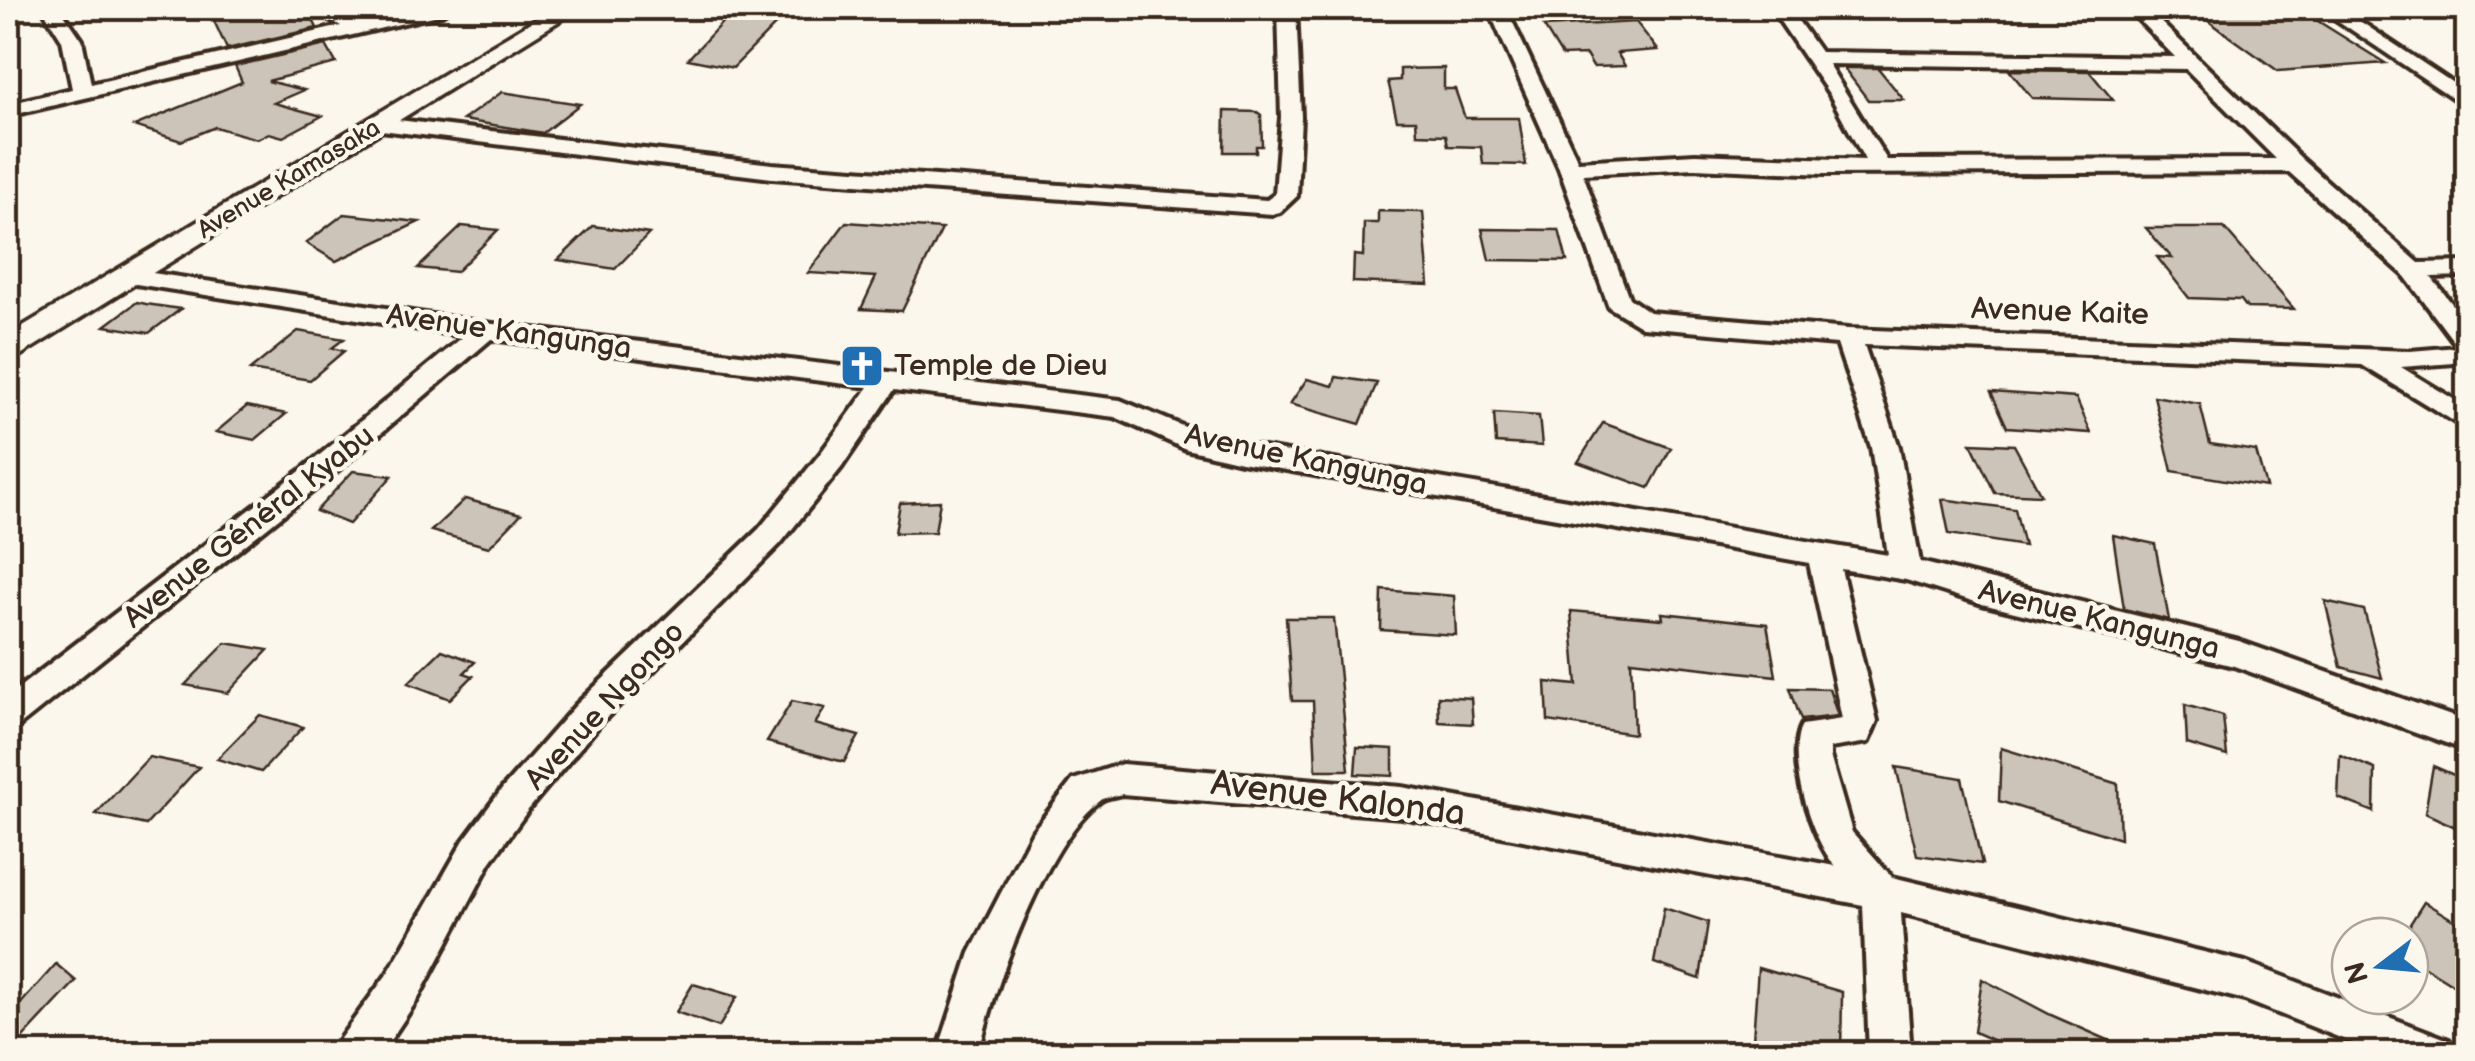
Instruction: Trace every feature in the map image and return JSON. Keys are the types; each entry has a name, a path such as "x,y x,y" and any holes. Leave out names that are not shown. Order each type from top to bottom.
{"street":[{"path":"51,8 72,40 83,93"},
{"path":"319,8 358,28"},
{"path":"8,110 442,8"},
{"name":"Avenue Kamasaka","path":"8,349 569,8"},
{"path":"381,124 772,170 1272,207 1286,196 1291,117 1287,8"},
{"path":"1497,8 1570,168 1695,161 1880,166 2295,165"},
{"path":"1780,8 1880,166"},
{"path":"2136,8 2295,165 2413,270 2468,342"},
{"path":"2328,8 2468,102"},
{"path":"1814,58 2188,63"},
{"name":"Avenue Kaite","path":"1570,168 1618,302 1629,313 1651,321 1848,336 2428,359 2468,354"},
{"path":"2413,270 2468,269"},
{"name":"Avenue Kangunga","path":"126,276 485,330 1120,409 1174,434 1241,453 1906,568 1982,592 2238,654 2468,737"},
{"name":"Avenue Général Kyabu","path":"8,716 410,400 485,330"},
{"path":"1848,336 1886,447 1906,568"},
{"path":"2367,356 2468,421"},
{"name":"Avenue Ngongo","path":"354,1054 373,1032 420,957 471,862 548,759 728,580 795,506 846,443 886,381"},
{"path":"1822,552 1860,721 1856,732 1814,736 1812,756 1836,840 1881,892 1890,1054"},
{"name":"Avenue Kalonda","path":"958,1054 963,1018 1042,847 1088,788 1122,779 1402,802 1881,892 2245,981 2434,1054"}],"building":[{"path":"208,8 307,8 317,28 227,49"},
{"path":"746,8 792,8 733,68 688,59 730,14 739,14"},
{"path":"2297,8 2385,63 2278,71 2196,12"},
{"path":"1636,22 1658,50 1617,53 1625,66 1593,67 1586,55 1562,56 1544,27"},
{"path":"326,45 336,63 268,81 304,90 274,103 322,116 283,137 269,133 257,139 215,127 181,141 134,126 242,82 235,66"},
{"path":"1444,68 1444,89 1455,89 1465,118 1519,118 1526,165 1483,164 1481,147 1448,146 1446,135 1417,134 1416,120 1397,120 1388,81 1400,80 1400,69"},
{"path":"1844,68 1878,68 1904,100 1868,100"},
{"path":"2009,70 2089,71 2113,100 2032,98"},
{"path":"502,92 580,104 543,133 463,120"},
{"path":"1225,111 1261,115 1262,146 1256,146 1256,152 1224,152"},
{"path":"1378,211 1423,212 1429,285 1353,282 1354,255 1363,256 1364,223 1378,223"},
{"path":"344,214 419,222 336,261 306,243"},
{"path":"846,222 942,229 902,311 861,309 876,277 808,273"},
{"path":"462,226 498,230 456,272 418,268"},
{"path":"593,226 649,234 615,269 558,260"},
{"path":"2146,228 2224,228 2294,309 2247,308 2241,300 2189,298 2157,257 2172,258"},
{"path":"1482,229 1559,230 1567,261 1489,260"},
{"path":"137,302 181,309 149,333 105,326"},
{"path":"298,331 344,339 332,348 344,351 310,380 250,370"},
{"path":"1336,377 1377,383 1360,424 1290,404 1307,379 1333,386"},
{"path":"1991,392 2076,398 2091,433 2007,427"},
{"path":"2154,396 2200,404 2210,444 2256,451 2266,487 2172,471"},
{"path":"247,406 286,414 255,440 216,432"},
{"path":"1494,413 1539,416 1542,446 1496,443"},
{"path":"1603,423 1671,448 1649,488 1578,462"},
{"path":"1971,443 2014,445 2041,495 1995,493"},
{"path":"353,471 392,476 349,524 316,511"},
{"path":"465,499 521,514 489,547 431,531"},
{"path":"1942,499 2015,509 2024,546 1949,534"},
{"path":"940,501 935,532 895,533 900,503"},
{"path":"2113,535 2155,544 2169,620 2124,609"},
{"path":"1382,590 1454,596 1456,635 1381,630"},
{"path":"2325,601 2364,610 2382,678 2341,667"},
{"path":"1571,611 1663,619 1662,613 1767,624 1776,676 1631,660 1634,734 1548,721 1546,682 1577,685"},
{"path":"1286,618 1334,618 1349,770 1316,770 1313,701 1292,701"},
{"path":"226,643 268,650 228,693 185,685"},
{"path":"442,650 475,662 464,673 473,676 450,699 408,683"},
{"path":"1790,688 1829,689 1838,716 1801,720"},
{"path":"1438,696 1471,698 1473,724 1439,722"},
{"path":"792,701 825,708 815,724 859,736 844,762 767,742"},
{"path":"2185,705 2223,716 2227,756 2187,744"},
{"path":"260,715 303,727 261,772 217,759"},
{"path":"1357,747 1393,749 1393,776 1355,774"},
{"path":"2001,748 2118,784 2120,839 1999,801"},
{"path":"2340,755 2375,769 2374,812 2338,798"},
{"path":"149,757 199,767 146,825 96,814"},
{"path":"2433,766 2468,781 2464,831 2425,813"},
{"path":"1896,767 1962,778 1982,864 1917,855"},
{"path":"2424,902 2468,929 2468,994 2430,970 2430,916 2415,916"},
{"path":"1664,908 1708,922 1700,979 1654,963"},
{"path":"56,964 76,981 8,1054 8,1018"},
{"path":"1758,968 1842,992 1841,1054 1752,1054"},
{"path":"1982,979 2140,1054 2023,1054 1974,1032"},
{"path":"693,984 737,997 719,1027 676,1012"}],"place":[{"name":"Temple de Dieu","path":"862,366"}]}
